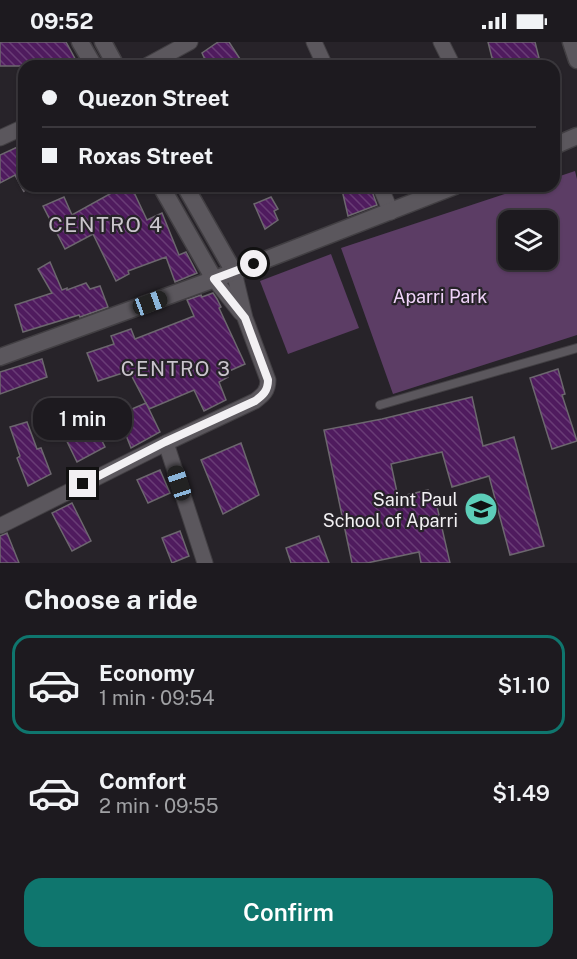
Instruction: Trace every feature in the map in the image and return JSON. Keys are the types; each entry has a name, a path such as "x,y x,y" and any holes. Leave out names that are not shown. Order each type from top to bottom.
{"street":[{"path":"80,42 90,60"},
{"path":"103,42 113,60"},
{"path":"157,60 190,42"},
{"path":"314,42 322,60"},
{"path":"441,42 450,60"},
{"path":"571,42 577,60"},
{"path":"0,138 18,130"},
{"path":"560,143 577,136"},
{"path":"164,192 214,279 245,318"},
{"path":"0,526 165,442 255,401 268,388 268,380 245,318 234,272 188,192"},
{"path":"383,192 392,212"},
{"path":"0,357 234,272 440,192"},
{"path":"165,442 205,563"}],"lane":[{"path":"380,405 577,348"}],"green space":[{"name":"Aparri Park","path":"575,171 577,179 577,335 393,394 341,248 511,192 560,192 560,176"},
{"path":"331,254 359,328 288,354 260,281"}],"building":[{"path":"0,42 66,42 76,60 18,60 18,66 0,66"},
{"path":"218,42 229,42 241,60 205,60 202,53"},
{"path":"488,42 535,42 540,60 492,60"},
{"path":"18,147 18,181 15,175 0,183 0,155"},
{"path":"113,192 134,192 147,220 162,213 179,255 186,252 197,273 175,282 166,257 128,271 129,274 116,281 93,234 65,249 43,206 64,197 72,215"},
{"path":"342,192 372,192 377,205 348,216"},
{"path":"271,197 278,209 274,211 278,220 265,229 254,204"},
{"path":"50,262 62,290 86,283 90,289 100,286 108,307 23,332 15,305 52,293 38,269"},
{"path":"213,293 245,364 227,372 228,377 219,382 226,400 204,411 194,390 149,409 129,371 98,381 87,353 114,344 111,336 131,329 135,339 194,316 187,300"},
{"path":"42,359 47,377 0,394 0,372"},
{"path":"558,369 565,394 562,395 577,441 552,449 530,378"},
{"path":"472,397 483,446 514,437 544,546 510,555 489,476 452,487 442,452 391,464 398,497 428,490 432,503 436,502 450,563 421,563 419,552 367,563 352,563 324,430 382,419"},
{"path":"146,403 160,432 131,448 118,415"},
{"path":"82,419 85,426 93,423 105,447 77,462 61,429"},
{"path":"27,422 37,449 41,448 51,474 28,486 17,458 20,456 10,427"},
{"path":"241,443 259,495 223,514 201,460"},
{"path":"160,470 170,493 148,503 137,480"},
{"path":"72,503 91,541 72,551 52,513"},
{"path":"180,531 189,556 172,563 162,538"},
{"path":"7,533 19,563 0,563 0,536"},
{"path":"319,536 329,563 291,563 286,548"}],"place":[{"name":"Saint Paul School of Aparri","path":"481,509"}],"district":[{"name":"CENTRO 4","path":"106,224"},
{"name":"CENTRO 3","path":"176,369"}],"route":[{"path":"83,484 165,442 255,401 263,395 268,388 268,380 245,318 214,279 254,264"}]}
